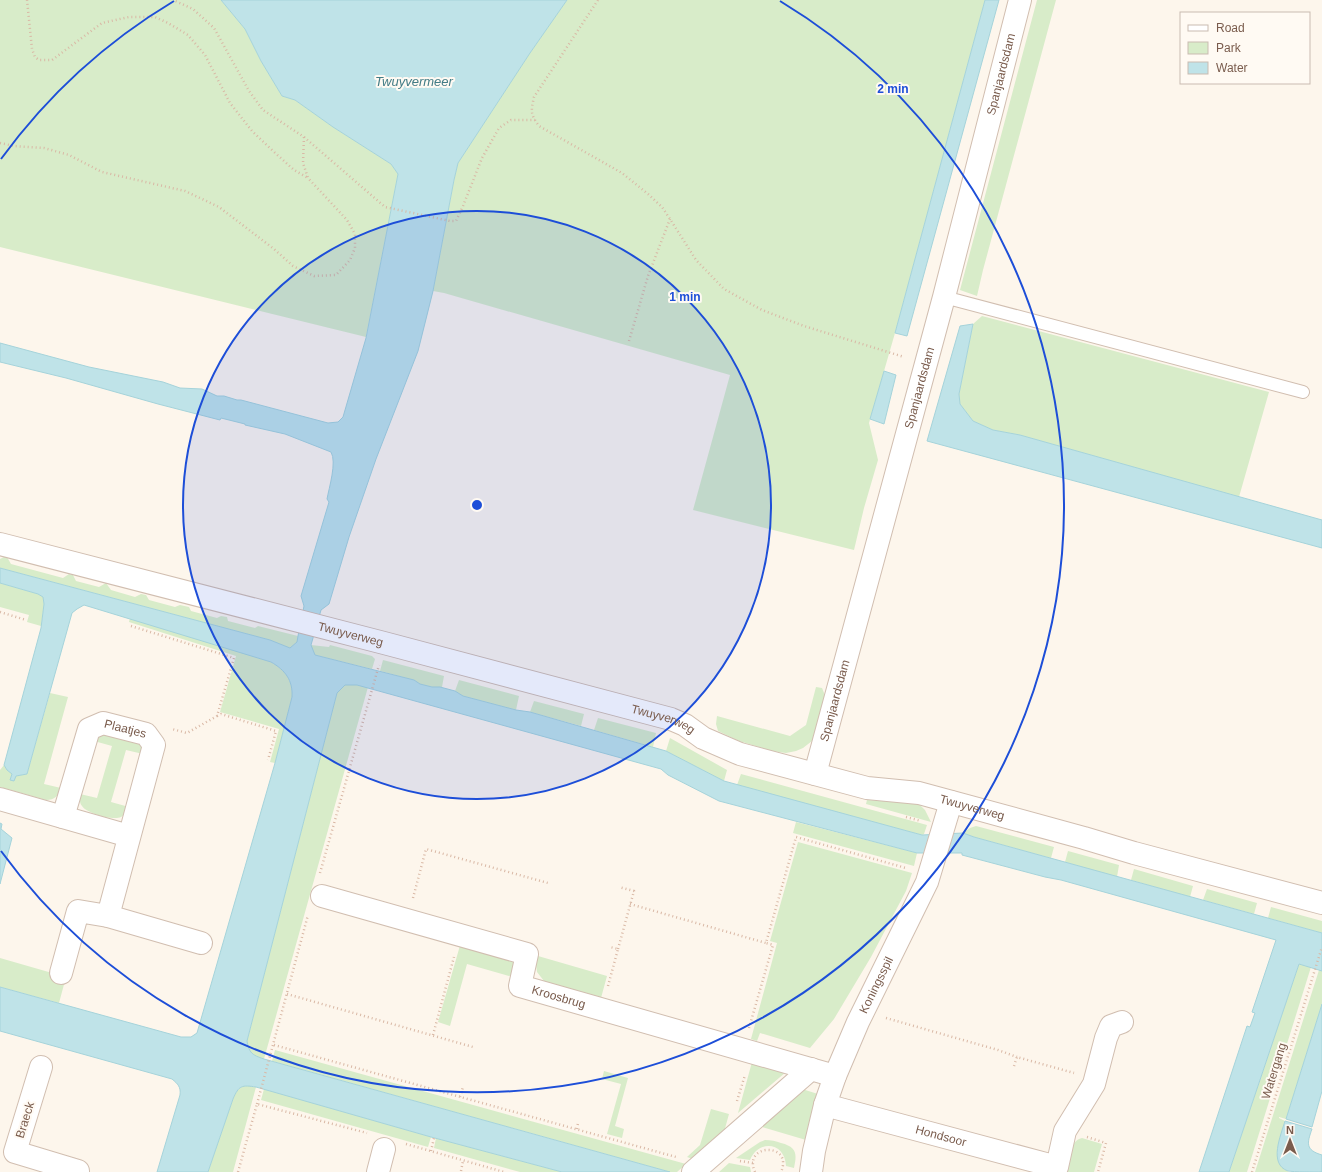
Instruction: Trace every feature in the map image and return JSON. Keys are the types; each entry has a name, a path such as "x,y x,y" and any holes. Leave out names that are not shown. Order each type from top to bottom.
{"street":[{"name":"Spanjaardsdam","path":"815,774 944,297 1020,0"},
{"name":"Twuyverweg","path":"0,544 671,719 685,725 703,738 740,754 867,788 910,792 951,802 1322,903"},
{"name":"Plaatjes","path":"63,817 89,729 103,723 146,734 154,745 108,916"},
{"path":"0,799 130,836"},
{"name":"Koningsspil","path":"811,1172 814,1151 825,1105 835,1076 863,1012 927,882 951,802"},
{"name":"Kroosbrug","path":"322,896 527,954 520,986 835,1076"},
{"path":"61,973 78,911 108,916 200,942"},
{"name":"Hondsoor","path":"825,1105 1056,1169 1065,1131 1094,1084 1106,1038 1111,1026 1122,1022"},
{"name":"Braeck","path":"41,1067 15,1152 34,1165 78,1171"},
{"path":"698,1168 811,1069"},
{"path":"378,1172 386,1142"}],"lane":[{"path":"944,297 1303,392"}],"path":[{"path":"0,143 14,146 44,148 69,155 102,172 185,191 219,207 274,249 293,266 314,276 336,275 350,260 355,248 355,234 347,220 308,178 294,170 252,131 230,103 205,55 188,35 155,17 130,17 102,23 52,60 39,60 34,57 32,49 27,0"},
{"path":"173,0 193,9 214,28 249,91 263,110 304,137 385,207 456,221 482,158 498,128 511,120 535,120"},
{"path":"598,0 534,97 531,111 539,126 622,173 648,194 670,218 696,260 724,289 762,310 797,323 926,363"},
{"path":"304,137 303,162 308,178"},
{"path":"629,341 648,276 670,218"},
{"path":"0,612 26,620"},
{"path":"131,626 234,658 217,716"},
{"path":"369,698 378,665"},
{"path":"149,738 168,728 187,733 221,714 276,731 268,760"},
{"path":"766,943 796,837 933,865"},
{"path":"407,920 426,849 548,883"},
{"path":"602,1010 634,891 619,887"},
{"path":"630,904 773,945 743,1050"},
{"path":"433,1035 460,935"},
{"path":"610,947 618,950"},
{"name":"Watergang","path":"1252,1172 1322,947"},
{"path":"286,994 473,1047"},
{"path":"863,1012 1095,1079"},
{"path":"238,1172 273,1046 577,1129 698,1168"},
{"path":"1014,1066 1017,1057"},
{"path":"460,1097 463,1087"},
{"path":"258,1102 386,1142 431,1151 504,1172"},
{"path":"577,1129 578,1123"},
{"path":"1065,1131 1106,1143 1098,1172"},
{"path":"431,1151 434,1138"},
{"path":"755,1172 753,1163 756,1154 760,1151 770,1149 779,1154 782,1158 783,1168 781,1172"},
{"path":"461,1171 464,1161"}],"green space":[{"path":"0,0 221,0 245,29 261,61 282,96 295,100 333,127 391,164 398,174 366,337 0,247"},
{"path":"567,0 985,0 895,333 869,423 878,460 854,550 693,510 730,375 433,291 458,163 530,53"},
{"path":"1037,0 1056,0 977,296 960,290"},
{"path":"982,316 1269,392 1239,497 1020,435 993,430 973,421 960,404 959,394 973,324"},
{"path":"7,557 11,564 63,578 69,574 73,575 76,581 99,587 106,583 111,590 135,597 141,594 146,595 149,600 175,607 180,605 189,607 191,611 217,618 221,616 227,617 228,621 255,628 258,626 298,636 297,642 290,648 270,640 0,568 0,559"},
{"path":"0,583 38,594 43,597 44,604 41,626 27,622 29,615 0,607"},
{"path":"130,618 271,662 284,672 291,685 292,697 275,763 270,762 279,729 220,712 236,656 129,622"},
{"path":"311,645 329,647 330,645 372,656 375,659 372,669 315,655"},
{"path":"383,660 444,676 442,687 432,687 420,684 414,680 380,671"},
{"path":"459,680 519,696 516,710 463,696 455,691"},
{"path":"351,684 368,687 264,1059 252,1053 247,1041 337,693 345,685"},
{"path":"816,687 822,688 826,698 812,741 803,748 786,753 772,751 739,741 718,731 716,724 717,716 790,736 806,725"},
{"path":"50,693 68,697 44,784 61,788 56,797 46,800 0,787 0,770 4,765 12,774 10,780 16,776 27,774"},
{"path":"534,701 584,714 581,726 530,712"},
{"path":"598,718 656,733 653,747 594,730"},
{"path":"103,733 142,744 143,754 126,750 111,802 129,807 124,815 117,818 94,814 84,809 80,802 80,794 97,798 112,746 94,741"},
{"path":"670,738 727,770 724,781 666,751"},
{"path":"741,774 927,825 924,834 922,835 737,785"},
{"path":"867,800 918,803 925,810 931,822 866,804"},
{"path":"796,822 917,853 914,866 793,833"},
{"path":"976,826 1054,847 1051,858 963,833"},
{"path":"798,842 912,873 906,891 871,957 834,1019 810,1048 760,1033 757,1041 751,1039 777,943 770,941"},
{"path":"1068,851 1119,865 1117,877 1065,862"},
{"path":"1134,869 1193,886 1190,897 1131,880"},
{"path":"1207,889 1257,903 1254,914 1203,900"},
{"path":"1271,907 1322,921 1322,933 1268,918"},
{"path":"461,942 511,958 514,965 514,971 513,975 509,976 467,964 450,1026 438,1022"},
{"path":"538,956 607,976 601,998 544,981 537,972 536,965"},
{"path":"0,958 66,977 59,1003 0,987"},
{"path":"1299,964 1311,967 1247,1172 1229,1172"},
{"path":"1319,970 1322,971 1322,1004 1286,1119 1279,1117 1285,1121 1277,1153 1284,1169 1289,1172 1255,1172"},
{"path":"275,1050 686,1164 677,1172 670,1172 272,1061"},
{"path":"752,1062 786,1072 738,1113"},
{"path":"604,1071 628,1078 615,1126 624,1129 622,1138 607,1134 621,1084 602,1079"},
{"path":"245,1085 256,1087 233,1172 208,1172 234,1097 239,1089"},
{"path":"264,1089 431,1137 428,1147 261,1100"},
{"path":"802,1089 818,1094 806,1140 759,1126"},
{"path":"711,1109 729,1114 724,1132 693,1159 687,1157 700,1145"},
{"path":"436,1138 562,1172 520,1172 434,1148"},
{"path":"1082,1138 1102,1144 1094,1172 1065,1172 1068,1157 1074,1143"},
{"path":"765,1140 771,1140 793,1149 795,1152 794,1168 786,1166 785,1158 781,1152 777,1148 771,1146 765,1146 759,1149 754,1153 750,1160 736,1158"},
{"path":"729,1163 750,1167 751,1172 719,1172"}],"water":[{"name":"Twuyvermeer","path":"221,0 567,0 530,53 458,163 433,291 418,351 376,459 349,537 329,604 321,610 311,645 315,655 414,680 420,684 455,691 463,696 516,710 530,712 666,751 724,781 922,835 963,833 1322,933 1322,971 1299,964 1229,1172 1199,1172 1247,1026 1250,1027 1255,1013 1252,1012 1276,940 1061,880 962,855 962,853 917,853 719,801 668,775 661,769 357,685 345,685 337,693 247,1041 250,1051 254,1055 264,1059 670,1172 562,1172 431,1137 256,1087 244,1086 237,1091 233,1099 208,1172 157,1172 180,1095 177,1084 172,1079 0,1031 0,987 181,1037 191,1037 197,1033 275,763 292,697 291,685 287,676 280,668 271,662 84,605 72,613 27,774 16,776 14,781 10,780 12,774 4,765 41,628 44,604 43,597 38,594 0,583 0,568 270,640 290,648 297,642 304,606 301,596 329,502 327,499 333,462 331,452 285,434 221,418 220,420 66,378 0,362 0,343 89,367 163,382 180,388 202,389 217,396 241,400 328,423 338,422 343,417 366,338 398,174 391,164 333,127 295,100 282,96 261,61 245,29"},
{"path":"985,0 999,0 907,336 895,333"},
{"path":"973,324 959,394 960,404 973,421 993,430 1020,435 1322,520 1322,548 927,441 960,326"},
{"path":"884,371 896,375 884,424 870,419"},
{"path":"0,823 2,824 1,829 12,838 0,884"},
{"path":"1322,1004 1322,1091 1312,1127 1286,1119"},
{"path":"1285,1121 1312,1129 1308,1142 1313,1151 1322,1155 1322,1172 1288,1171 1282,1167 1277,1156 1279,1141"}]}
